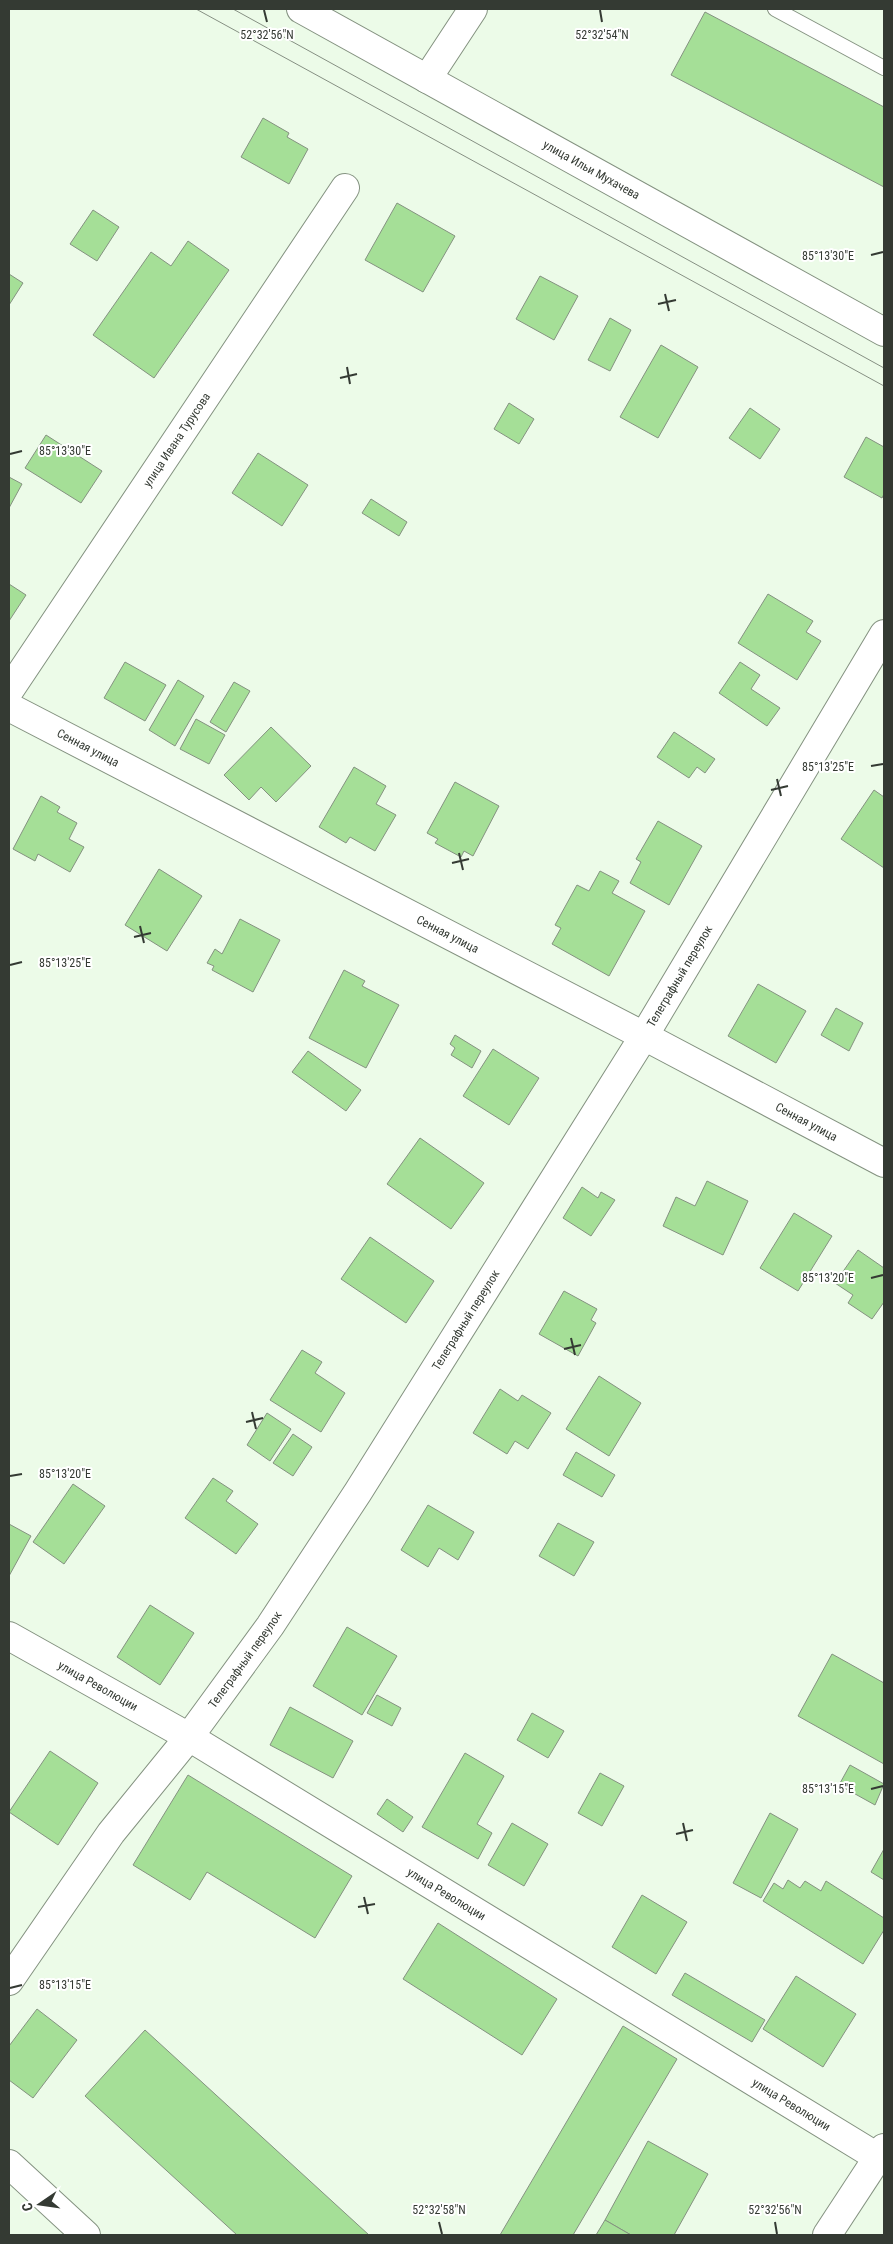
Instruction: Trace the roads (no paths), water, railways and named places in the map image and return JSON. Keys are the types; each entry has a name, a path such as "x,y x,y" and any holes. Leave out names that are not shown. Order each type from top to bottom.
{"street":[{"name":"улица Ильи Мухачева","path":"301,9 884,332"},
{"path":"427,79 473,9"},
{"name":"улица Ивана Турусова","path":"9,691 345,188"},
{"name":"Телеграфный переулок","path":"9,1981 111,1833 189,1737 270,1626 358,1492 644,1036 884,634"},
{"name":"Сенная улица","path":"9,707 644,1036 884,1163"},
{"name":"улица Революции","path":"9,1636 189,1737 882,2153"},
{"path":"827,2235 882,2153"},
{"path":"9,2164 86,2235"}],"lane":[{"path":"775,9 884,68"}],"tram line":[{"path":"196,9 884,386"},
{"path":"233,9 884,368"}]}
